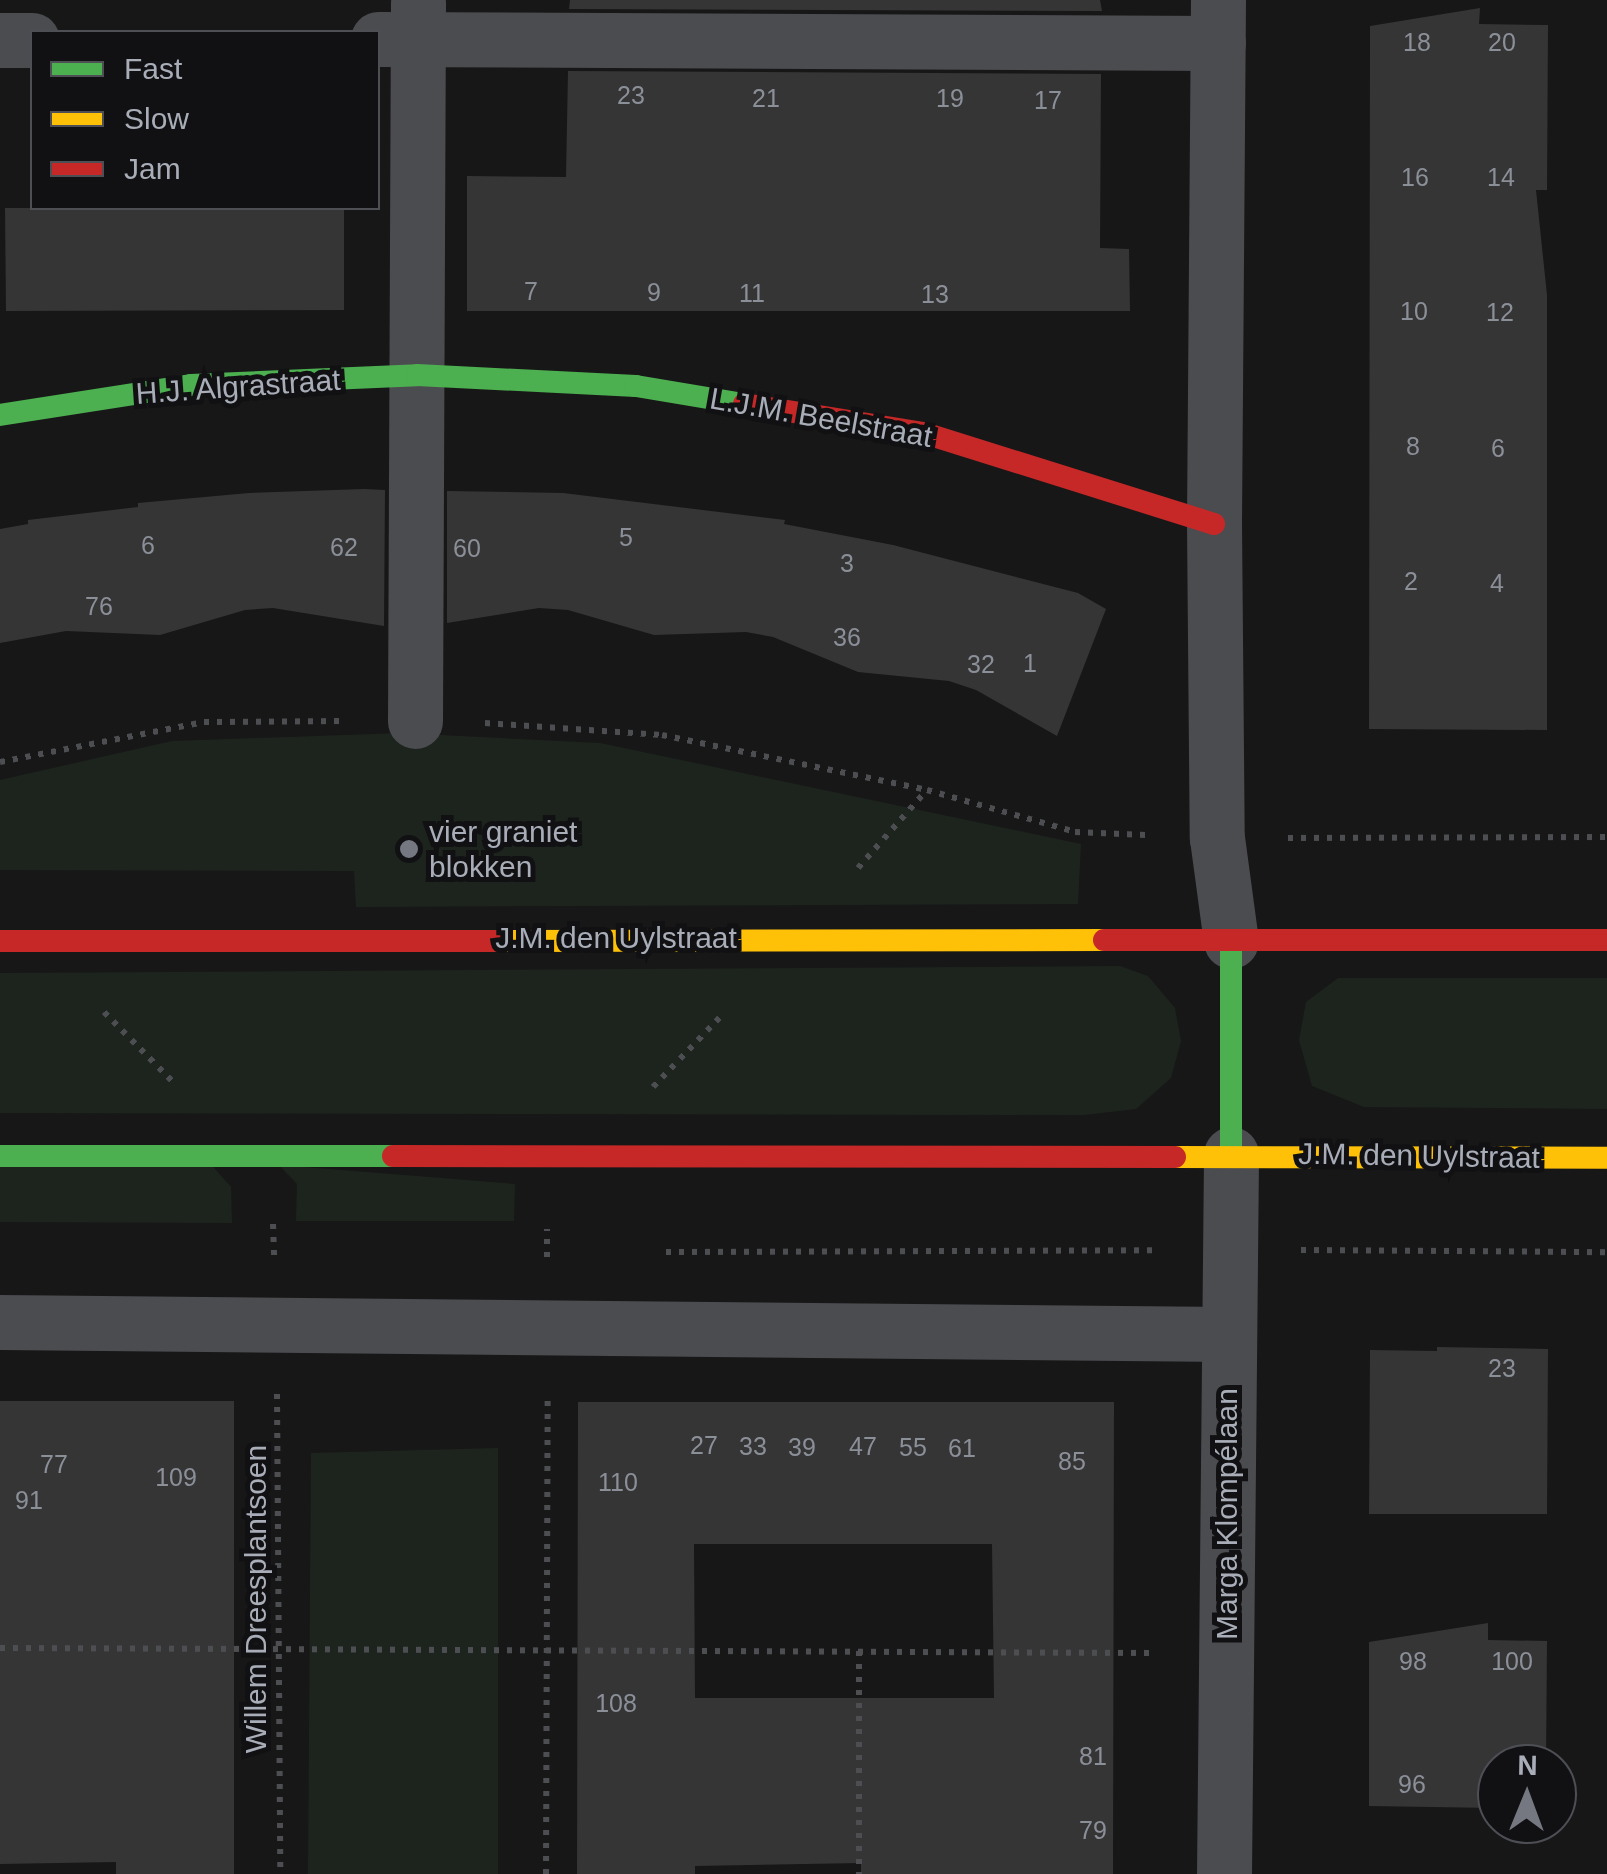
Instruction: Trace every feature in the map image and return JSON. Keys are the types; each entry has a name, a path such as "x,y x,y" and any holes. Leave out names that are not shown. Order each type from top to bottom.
{"street":[{"path":"415,721 417,376 404,26 1218,21 1214,524 1217,838 1231,941 1231,1154"},
{"path":"0,40 30,40"},
{"name":"L.J.M. Beelstraat","path":"417,376 636,386 924,434 1214,524"},
{"name":"H.J. Algrastraat","path":"0,416 191,385 417,376"},
{"name":"J.M. den Uylstraat","path":"0,941 1607,940"},
{"name":"J.M. den Uylstraat","path":"0,1156 1231,1154 1607,1158"},
{"name":"Marga Klompélaan","path":"1224,1874 1231,1154"},
{"path":"0,1322 1228,1334"}],"path":[{"path":"0,762 204,722 415,721 662,734 926,790 1075,832 1217,838 1607,838"},
{"path":"546,1874 548,1188 587,1155 797,938 926,790"},
{"path":"254,1252 293,1252"},
{"path":"527,1252 566,1252"},
{"path":"658,1252 1607,1252"},
{"name":"Willem Dreesplantsoen","path":"276,1324 280,1874"},
{"path":"0,1648 1226,1654"},
{"path":"859,1651 859,1874"}],"shaded area":[{"path":"401,733 600,743 1081,844 1078,904 356,907 354,871 0,870 0,780 172,741"},
{"path":"1120,966 1148,976 1175,1008 1181,1041 1171,1078 1136,1109 1084,1115 0,1113 0,973"},
{"path":"1338,978 1607,978 1607,1109 1364,1107 1312,1086 1299,1040 1306,1002"},
{"path":"209,1162 231,1187 232,1223 0,1222 0,1166"},
{"path":"279,1165 515,1184 514,1221 296,1221 297,1184"},
{"path":"498,1448 498,1874 308,1874 311,1453"}],"building":[{"path":"570,0 1100,0 1102,11 569,9"},
{"path":"1480,8 1479,24 1548,25 1547,190 1536,190 1547,295 1547,730 1369,729 1370,26"},
{"path":"568,71 1101,74 1100,248 1129,249 1130,311 467,311 467,176 566,177"},
{"path":"5,208 344,210 344,310 6,311"},
{"path":"385,490 384,626 273,608 245,610 160,635 66,631 0,643 0,529 28,524 28,520 138,507 138,503 249,493"},
{"path":"447,491 563,493 785,520 784,524 893,545 1078,593 1106,609 1057,736 976,690 949,681 858,672 773,637 746,632 654,635 568,610 539,608 447,623"},
{"path":"1437,1347 1548,1349 1547,1514 1369,1514 1370,1350 1437,1351"},
{"path":"0,1401 234,1401 234,1874 116,1874 116,1862 0,1864"},
{"path":"578,1402 1114,1402 1113,1874 861,1874 861,1863 695,1866 695,1874 577,1874","holes":["694,1544 992,1544 994,1698 695,1698"]},
{"path":"1488,1623 1488,1640 1547,1641 1546,1744 1477,1744 1477,1808 1369,1806 1369,1642"}],"traffic: fast":[{"path":"0,415 191,385 417,375 636,386 744,404"},
{"path":"1231,941 1231,1154"},
{"path":"0,1156 393,1156"}],"traffic: slow":[{"path":"498,941 1104,940"},
{"path":"1175,1157 1607,1158"}],"traffic: jam":[{"path":"744,404 924,433 1214,524"},
{"path":"1104,940 1607,940"},
{"path":"0,941 498,941"},
{"path":"393,1156 1175,1157"}],"place":[{"name":"vier graniet blokken","path":"409,849"}]}
